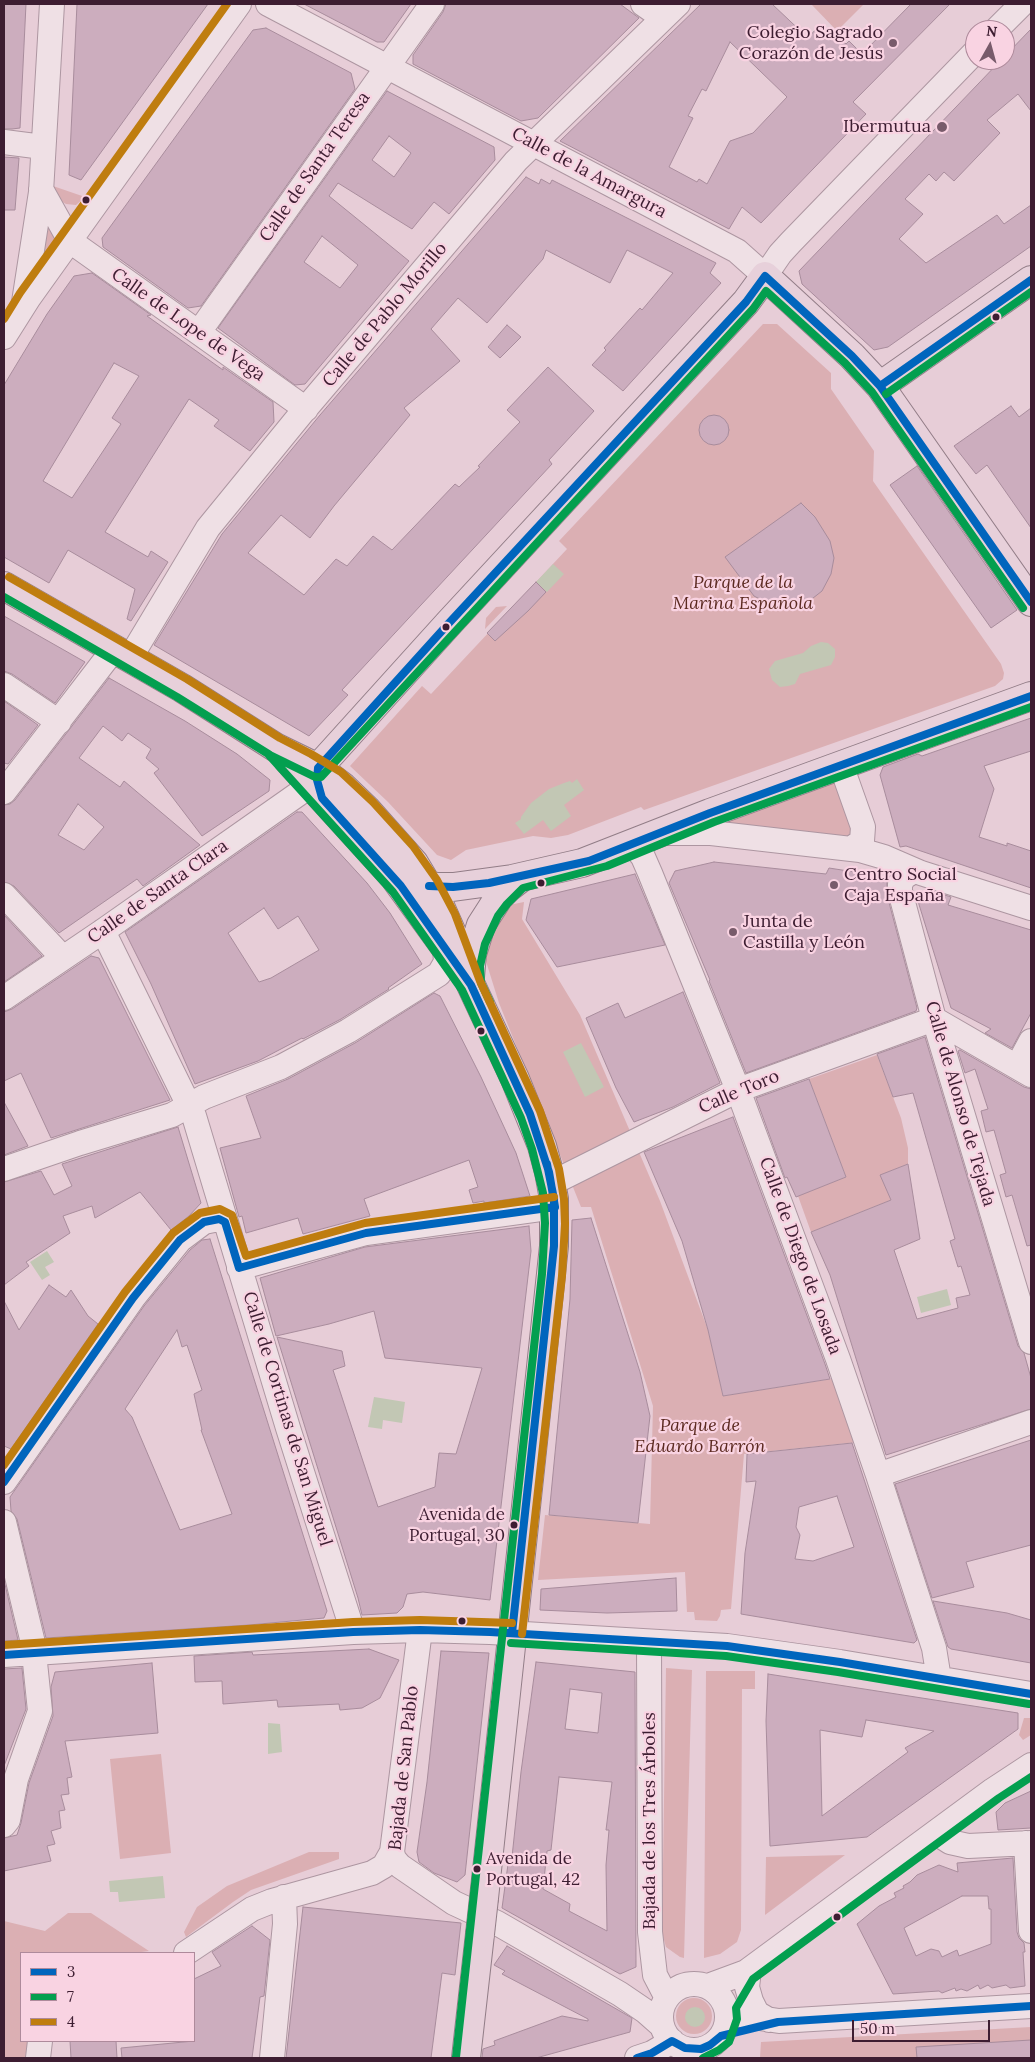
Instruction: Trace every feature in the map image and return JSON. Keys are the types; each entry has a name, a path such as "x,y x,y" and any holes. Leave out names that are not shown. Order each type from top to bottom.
{"main road":[{"name":"Calle de la Amargura","path":"766,276 852,356 880,386 1031,602"},
{"path":"317,784 449,623 746,302 766,276"},
{"path":"880,386 1031,280"},
{"path":"4,586 206,702 275,747 317,784 388,870 413,901 471,986"},
{"path":"388,870 407,881 429,886 453,887 523,877 589,861 841,765 1031,696"},
{"path":"317,784 351,794 406,853 429,886 451,929 471,986 530,1114 542,1146 553,1195 552,1276 466,2058"},
{"path":"471,986 472,954 481,925 499,897 512,884 523,877"}],"street":[{"path":"23,306 46,198 43,147 52,4"},
{"path":"4,337 23,306 239,4"},
{"name":"Calle de la Amargura","path":"268,4 737,251 766,276"},
{"name":"Calle de Santa Teresa","path":"199,332 432,4"},
{"path":"643,4 671,11"},
{"path":"1006,20 1022,4"},
{"name":"Calle de Pablo Morillo","path":"6,784 122,653 208,528 499,180 671,11"},
{"path":"766,276 780,254 791,242 965,62"},
{"path":"4,142 43,147"},
{"path":"46,198 62,212 71,214 90,212"},
{"path":"46,198 70,241"},
{"name":"Calle de Lope de Vega","path":"70,241 306,409"},
{"path":"4,685 59,722"},
{"path":"841,765 864,832 862,841 852,848"},
{"name":"Calle de Santa Clara","path":"4,998 317,784"},
{"path":"657,834 711,832 852,848 877,854 914,871 1031,908"},
{"name":"Calle de Diego de Losada","path":"633,844 643,857 650,873 738,1090 838,1359 934,1648 939,1679"},
{"name":"Calle de Alonso de Tejada","path":"914,871 904,877 900,887 934,1019 1031,1342"},
{"path":"4,895 63,958"},
{"name":"Calle de Cortinas de San Miguel","path":"103,931 190,1106 353,1632"},
{"path":"4,1169 172,1115 204,1097 281,1067 348,1031 442,971 446,962 445,948"},
{"path":"934,1019 1024,1071 1031,1041"},
{"name":"Calle Toro","path":"239,1268 366,1233 553,1195 738,1090 934,1019"},
{"path":"8,1471 133,1298 180,1240 204,1222 219,1219 225,1222"},
{"path":"878,1475 1031,1422"},
{"path":"4,1522 34,1652 40,1711 16,1779 8,1820 4,1825"},
{"path":"4,1655 353,1632 420,1630 512,1633 737,1648 1031,1694"},
{"name":"Bajada de San Pablo","path":"420,1630 392,1852 394,1859 400,1866 450,1900 497,1923 620,1994 650,2015 667,2034"},
{"name":"Bajada de los Tres Árboles","path":"649,1642 650,1932 654,1975 667,1998"},
{"path":"708,1986 736,1977 749,1970 993,1790 1031,1765"},
{"path":"936,1833 950,1842 968,1846 1029,1843 1031,1931"},
{"path":"188,1952 252,1909 284,1897 372,1873 384,1866 392,1852"},
{"path":"272,2058 285,1924 284,1897"},
{"path":"749,1970 747,1987 757,2013 777,2021"},
{"path":"723,2031 719,1995 708,1986 699,1984 685,1985 673,1991 667,1998 661,2014 667,2034 685,2048 696,2050 706,2047 723,2031 743,1976 749,1970"},
{"path":"723,2031 777,2021 1031,2006"},
{"path":"637,2058 652,2053 667,2034"},
{"path":"38,2058 40,2042"}],"green space":[{"path":"864,4 837,31 812,5"},
{"path":"53,186 85,197 76,205 66,204 59,200"},
{"path":"47,221 56,239 39,265"},
{"name":"Parque de la Marina Española","path":"763,324 777,324 831,373 831,389 874,451 873,481 1001,664 1004,673 1003,679 995,686 644,810 641,807 568,835 551,838 533,836 466,850 451,860 437,855 388,802 350,766 422,686 431,694 567,549 559,541"},
{"path":"507,606 485,629 486,618 496,607"},
{"path":"829,781 836,782 855,829 852,839 721,824"},
{"name":"Parque de Eduardo Barrón","path":"524,902 522,919 580,1015 660,1201 708,1330 723,1396 844,1377 867,1441 744,1454 731,1609 721,1610 717,1621 695,1620 694,1612 687,1612 685,1572 538,1580 545,1515 650,1524 653,1406 591,1207 581,1207 499,1003 484,955 493,923 504,906"},
{"path":"877,1055 901,1118 908,1148 908,1164 881,1175 891,1200 811,1232 798,1196 846,1177 809,1079"},
{"path":"666,1668 692,1670 684,1958 666,1947 662,1933"},
{"path":"706,1671 755,1671 755,1689 742,1689 741,1930 737,1942 720,1954 704,1958"},
{"path":"1024,1718 1031,1718 1031,1735 1023,1740 1019,1735"},
{"path":"161,1754 171,1853 120,1859 110,1759"},
{"path":"309,1852 339,1852 339,1859 251,1890 186,1937 184,1932 197,1907 227,1886"},
{"path":"845,1855 765,1915 766,1857"},
{"path":"68,1913 91,1913 149,1951 20,1952 20,2042 28,2042 25,2058 4,2058 4,1921 45,1931"},
{"path":"694,1998 707,2003 712,2016 707,2029 694,2034 681,2029 676,2016 681,2003"},
{"path":"1031,2027 1031,2058 760,2058 761,2042"}],"shaded area":[{"path":"553,564 564,574 547,592 536,582"},
{"path":"821,642 828,643 835,649 835,657 831,665 800,674 795,684 788,686 780,687 772,680 769,669 775,661 803,653 811,646"},
{"path":"577,779 584,790 564,805 571,816 551,831 543,820 524,834 515,823 521,819 531,803 549,789 570,781 572,783"},
{"path":"581,1043 604,1087 585,1097 563,1052"},
{"path":"47,1251 54,1262 45,1267 50,1275 42,1280 30,1262"},
{"path":"947,1289 951,1305 921,1313 917,1297"},
{"path":"374,1397 405,1402 402,1423 383,1420 382,1429 368,1427"},
{"path":"268,1723 280,1724 282,1752 268,1754"},
{"path":"163,1876 165,1898 119,1902 118,1892 110,1892 109,1881"},
{"path":"695,2007 702,2010 705,2017 702,2024 695,2027 688,2024 685,2017 688,2010"}],"building":[{"path":"4,4 26,4 20,128 12,129 4,129"},
{"path":"77,4 208,4 81,180 69,175"},
{"path":"304,4 411,4 384,42 377,42"},
{"path":"446,4 620,4 639,18 538,118 521,121 413,64 413,55 443,12"},
{"path":"701,4 772,4 808,38 816,29 822,35 829,28 846,44 849,41 862,54 911,4 950,4 853,102 866,114 761,223 742,207 729,229 560,141","holes":["730,42 787,97 753,133 730,141 707,184 699,179 697,182 669,167 693,118 688,116 702,89 706,91"]},
{"path":"266,28 351,73 355,89 201,306 188,308 103,247 102,238 253,30"},
{"path":"1031,29 1031,111 1018,94 987,120 1000,133 954,181 944,172 936,181 929,174 905,199 923,214 899,239 926,263 997,215 1004,224 1031,205 1031,246 888,347 874,350 802,284 799,271 991,70 1015,70 1015,46"},
{"path":"387,91 494,147 495,160 449,214 434,202 412,229 338,183 329,196 409,261 305,384 295,385 218,328","holes":["389,136 411,153 394,177 372,160","322,236 358,265 340,288 304,262"]},
{"path":"4,157 19,158 15,210 4,210"},
{"path":"526,177 539,184 541,179 550,184 552,180 716,263 710,273 721,283 623,391 592,365 606,350 604,348 640,308 642,310 673,273 627,250 610,283 546,250 543,259 487,323 458,298 431,329 460,361 404,408 410,415 334,506 310,538 281,515 248,553 304,595 336,559 347,566 373,536 392,550 455,484 459,487 480,467 478,466 520,422 507,410 548,367 594,411 549,460 552,464 342,690 348,695 309,736 154,645 222,534 320,415"},
{"path":"92,273 151,315 147,316 223,370 223,367 273,402 274,422 250,451 214,426 219,420 189,399 105,532 148,557 151,551 168,562 131,621 127,619 135,589 68,550 49,583 4,557 4,385 47,314 74,276","holes":["114,363 139,376 112,418 121,424 72,498 43,481"]},
{"path":"507,325 521,337 500,358 488,347"},
{"path":"1011,406 1019,417 1031,408 1031,528 987,465 976,474 954,446"},
{"path":"714,415 725,419 729,430 725,441 714,445 703,441 699,430 703,419"},
{"path":"917,466 1017,610 991,628 890,485"},
{"path":"801,503 815,517 830,541 834,558 831,574 822,591 808,602 789,608 773,606 754,596 725,557"},
{"path":"536,582 546,592 495,641 487,633"},
{"path":"4,616 85,662 55,703 12,674 4,671"},
{"path":"109,678 185,721 237,754 270,780 269,791 202,836 154,773 159,769 146,758 151,749 128,733 122,741 103,726 79,758 120,787 124,781 200,845 143,886 137,879 59,933 14,886 4,882 4,805 10,804","holes":["78,804 104,827 84,850 58,835"]},
{"path":"4,701 38,725 8,764 4,763"},
{"path":"1031,718 1031,751 984,766 994,789 979,837 1031,851 1031,888 906,846 900,847 880,775 883,767 918,754 922,756"},
{"path":"297,812 302,812 367,883 390,913 422,964 389,989 341,1019 258,1061 195,1084 151,984 125,932","holes":["264,908 278,929 298,916 319,950 271,978 259,982 228,933"]},
{"path":"714,862 826,874 829,868 887,877 887,895 917,1008 916,1011 746,1073 710,980 669,883 675,871"},
{"path":"635,874 665,945 557,967 526,920 531,899"},
{"path":"926,889 951,897 948,905 1031,930 1031,1013 1012,1048 985,1033 991,1029 951,1008 917,898"},
{"path":"4,915 42,956 4,982"},
{"path":"91,956 99,958 170,1100 51,1138 21,1073 4,1081 4,1012 12,1009"},
{"path":"683,992 720,1083 673,1107 634,1122 616,1088 586,1018 618,1003 625,1018"},
{"path":"434,993 440,996 481,1077 516,1153 530,1196 473,1203 469,1190 478,1187 469,1160 364,1199 370,1216 303,1234 298,1218 246,1233 242,1216 239,1217 220,1148 261,1138 246,1096 288,1079 355,1043"},
{"path":"925,1037 1018,1346 1024,1353 1031,1378 1031,1409 886,1455 830,1275 811,1232 891,1200 880,1175 908,1164 920,1239 894,1250 917,1319 958,1308 956,1298 970,1295 961,1266 958,1267 950,1241 955,1239 913,1093 893,1097 877,1054"},
{"path":"960,1050 1024,1087 1031,1089 1031,1245 1027,1246 1012,1195 1006,1197 1000,1175 1006,1173 994,1130 986,1132 981,1111 988,1109 975,1069 965,1073 958,1051"},
{"path":"809,1079 846,1177 796,1197 787,1177 785,1178 756,1098"},
{"path":"4,1102 28,1146 4,1155"},
{"path":"733,1117 830,1379 723,1396 708,1330 682,1241 644,1152"},
{"path":"178,1127 201,1203 189,1216 171,1230 140,1192 95,1218 92,1206 63,1216 70,1233 26,1262 29,1266 4,1285 4,1182 41,1171 54,1195 72,1186 62,1164"},
{"path":"591,1218 640,1372 650,1416 638,1523 549,1515 570,1299 572,1220"},
{"path":"529,1226 531,1251 490,1600 423,1592 407,1594 403,1607 397,1613 362,1615 277,1337 342,1351 345,1366 333,1370 378,1507 435,1487 439,1453 456,1454 482,1368 385,1358 374,1311 276,1336 260,1278 365,1247"},
{"path":"210,1239 327,1611 324,1618 249,1625 46,1638 17,1519 11,1511 10,1497 144,1306 190,1250 202,1240","holes":["177,1330 182,1347 187,1345 202,1390 194,1394 201,1430 232,1514 180,1530 132,1417 125,1409"]},
{"path":"49,1285 66,1297 71,1290 88,1316 98,1324 11,1449 4,1446 4,1301 19,1330"},
{"path":"1031,1440 1031,1545 966,1562 974,1587 932,1598 895,1484"},
{"path":"852,1443 917,1640 914,1643 741,1614 745,1553 756,1481 746,1482 747,1454","holes":["837,1496 854,1547 813,1561 795,1559 800,1535 796,1527 799,1507"]},
{"path":"676,1578 677,1611 607,1613 540,1610 541,1589"},
{"path":"4,1580 18,1640 4,1641"},
{"path":"933,1601 1007,1613 1031,1620 1031,1663 951,1649 948,1647"},
{"path":"369,1649 399,1660 380,1698 362,1708 340,1710 339,1704 278,1707 277,1700 223,1704 222,1681 195,1682 194,1656 252,1652 253,1655"},
{"path":"441,1651 489,1653 465,1875 457,1882 434,1873 419,1862 417,1852 427,1782"},
{"path":"536,1662 635,1672 636,1967 620,1974 502,1908 509,1857 512,1857","holes":["570,1689 602,1693 598,1733 565,1729","559,1777 612,1782 606,1830 609,1830 606,1865 607,1931 569,1911 570,1904 543,1889 547,1851 551,1850"]},
{"path":"152,1663 158,1733 65,1741 72,1777 67,1778 69,1794 61,1795 65,1810 59,1811 61,1828 51,1831 55,1844 47,1846 51,1861 4,1871 4,1838 17,1835 29,1783 53,1716 51,1687 55,1672"},
{"path":"22,1668 26,1709 4,1766 4,1669"},
{"path":"768,1674 1018,1713 1018,1729 867,1837 770,1846 766,1721","holes":["866,1720 934,1731 905,1748 908,1752 822,1816 820,1730 862,1737"]},
{"path":"1031,1791 1031,1828 998,1830 996,1812 1005,1803"},
{"path":"1013,1858 1017,1932 1019,1938 1024,1943 1025,1952 1023,1952 1025,1986 1010,1988 1006,1985 992,1988 988,1985 980,1989 978,1985 967,1991 961,1989 956,1991 955,1988 942,1993 939,1991 893,1994 857,1924 879,1906 896,1897 894,1893 904,1888 903,1886 917,1875 939,1865 958,1872 957,1863","holes":["962,1896 988,1896 989,1909 991,1909 991,1944 959,1956 957,1950 942,1957 939,1951 931,1949 916,1956 904,1928"]},
{"path":"303,1907 461,1923 455,1975 442,1973 431,2058 286,2058"},
{"path":"252,1926 270,1940 264,1996 260,1997 252,2058 122,2058 121,2048 195,2042 195,1979 221,1966 212,1952"},
{"path":"507,1946 632,2018 630,2032 536,2058 482,2058 483,2049 495,2045 494,2041 562,2016 588,2021 588,2019 502,1974 505,1971 494,1965"},
{"path":"1031,2040 1031,2058 917,2058 916,2047"},
{"path":"70,2042 116,2042 117,2058 71,2058"}],"transit line":[{"name":"4","path":"4,319 20,293 227,4"},
{"name":"3","path":"555,1207 549,1172 530,1114 471,985 401,886 322,798 317,780 318,768 449,623 746,302 765,276 852,356 880,386 1031,602"},
{"name":"3","path":"880,386 1031,280"},
{"name":"7","path":"4,597 177,697 270,755 315,777 321,777 753,309 766,291 845,363 872,392 1023,608"},
{"name":"7","path":"886,394 1031,292"},
{"name":"4","path":"9,577 187,679 280,738 341,772 373,802 413,846 437,880 455,914 480,981 540,1111 559,1169 564,1199 565,1224 562,1276 522,1634"},
{"name":"3","path":"429,886 453,887 489,883 589,861 710,813 1031,696"},
{"name":"7","path":"490,1002 481,983 480,966 485,944 498,916 523,888 607,866 714,822 1031,707"},
{"name":"7","path":"268,754 393,892 462,990 521,1118 532,1149 543,1193 545,1223 542,1274 456,2057"},
{"name":"3","path":"512,1633 554,1246 554,1199 547,1164"},
{"name":"4","path":"4,1465 125,1292 173,1233 200,1213 220,1209 232,1215 246,1256 365,1223 554,1197"},
{"name":"3","path":"4,1482 133,1298 180,1240 204,1222 219,1219 225,1222 239,1268 366,1233 555,1207"},
{"name":"4","path":"4,1645 353,1622 420,1620 512,1623"},
{"name":"3","path":"4,1655 353,1632 420,1630 490,1632 727,1646 840,1662 1031,1694"},
{"name":"7","path":"511,1643 726,1656 838,1672 1029,1704"},
{"name":"7","path":"703,2058 719,2050 729,2042 737,2019 736,2008 753,1979 999,1798 1031,1777"},
{"name":"3","path":"637,2058 652,2053 672,2041 685,2048 701,2049 710,2045 721,2036 778,2022 1031,2006"}],"place":[{"name":"Colegio Sagrado Corazón de Jesús","path":"893,43"},
{"name":"Ibermutua","path":"942,127"},
{"name":"Centro Social Caja España","path":"834,885"},
{"name":"Junta de Castilla y León","path":"733,932"},
{"name":"Avenida de Portugal, 30","path":"514,1525"},
{"name":"Avenida de Portugal, 42","path":"477,1869"}]}
